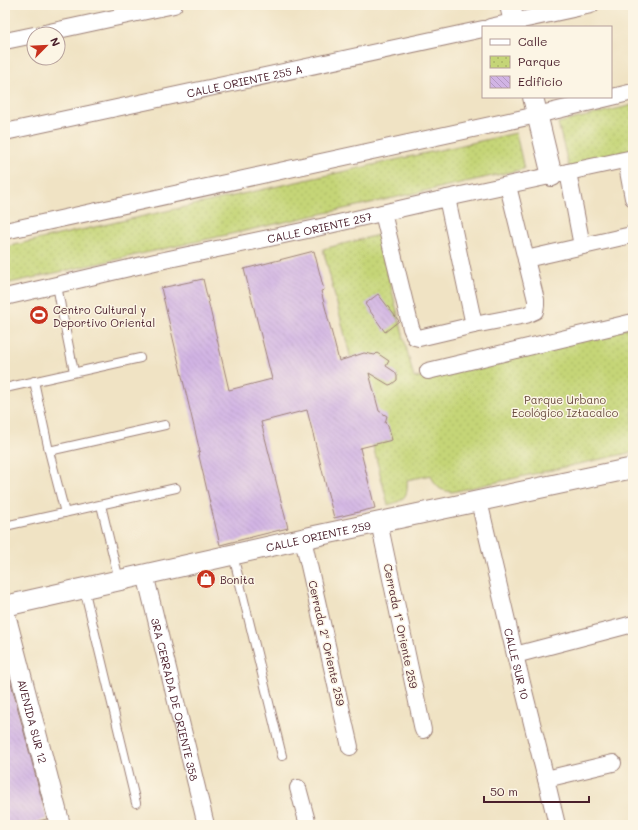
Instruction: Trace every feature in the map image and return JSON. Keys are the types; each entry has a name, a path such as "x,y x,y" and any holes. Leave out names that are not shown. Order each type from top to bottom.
{"street":[{"path":"66,28 174,5"},
{"path":"493,26 513,18 591,5"},
{"name":"CALLE ORIENTE 255 A","path":"5,132 482,29"},
{"path":"5,42 26,37"},
{"path":"612,95 633,92"},
{"path":"5,231 535,106 591,98"},
{"path":"535,106 560,174 582,246"},
{"path":"630,159 633,198"},
{"name":"CALLE ORIENTE 257","path":"5,297 155,262 630,159"},
{"path":"383,213 410,328 415,337 419,338 474,325 526,316 535,311 536,300 508,186"},
{"path":"447,198 474,325"},
{"path":"526,259 633,234"},
{"path":"428,371 633,322"},
{"name":"CALLE ORIENTE 259","path":"5,606 379,522 633,468"},
{"name":"CALLE SUR 10","path":"480,501 515,655 557,825"},
{"name":"Cerrada 1ª Oriente 259","path":"379,522 423,730"},
{"name":"Cerrada 2ª Oriente 259","path":"303,539 350,747"},
{"name":"3RA CERRADA DE ORIENTE 358","path":"145,574 206,825"},
{"name":"AVENIDA SUR 12","path":"5,618 60,825"},
{"path":"515,655 633,624"},
{"path":"546,779 613,763"},
{"path":"298,788 308,825"}],"lane":[{"path":"57,285 74,372"},
{"path":"5,388 140,358"},
{"path":"34,381 49,451 65,513"},
{"path":"49,451 164,425"},
{"path":"5,526 176,488"},
{"path":"101,505 119,580"},
{"path":"233,555 282,756"},
{"path":"84,588 136,803"}],"green space":[{"path":"633,105 633,152 569,168 558,123"},
{"path":"516,133 524,169 5,284 5,247"},
{"name":"Parque Urbano Ecológico Iztacalco","path":"378,235 414,378 633,327 633,452 452,492 438,487 431,475 407,480 407,491 404,497 398,502 388,505 323,249"}],"building":[{"path":"314,251 324,290 321,291 339,361 364,353 375,355 377,353 389,361 386,366 395,372 397,376 397,380 389,385 369,373 379,411 387,416 385,423 388,425 392,440 360,448 375,508 334,518 307,410 261,422 288,528 220,545 198,452 200,452 161,288 203,279 229,390 272,379 244,269"},
{"path":"378,294 399,321 385,332 365,304"},
{"path":"5,660 47,819 22,825 5,825"}],"place":[{"name":"Centro Cultural y Deportivo Oriental","path":"39,315"},
{"name":"Bonita","path":"206,579"}]}
